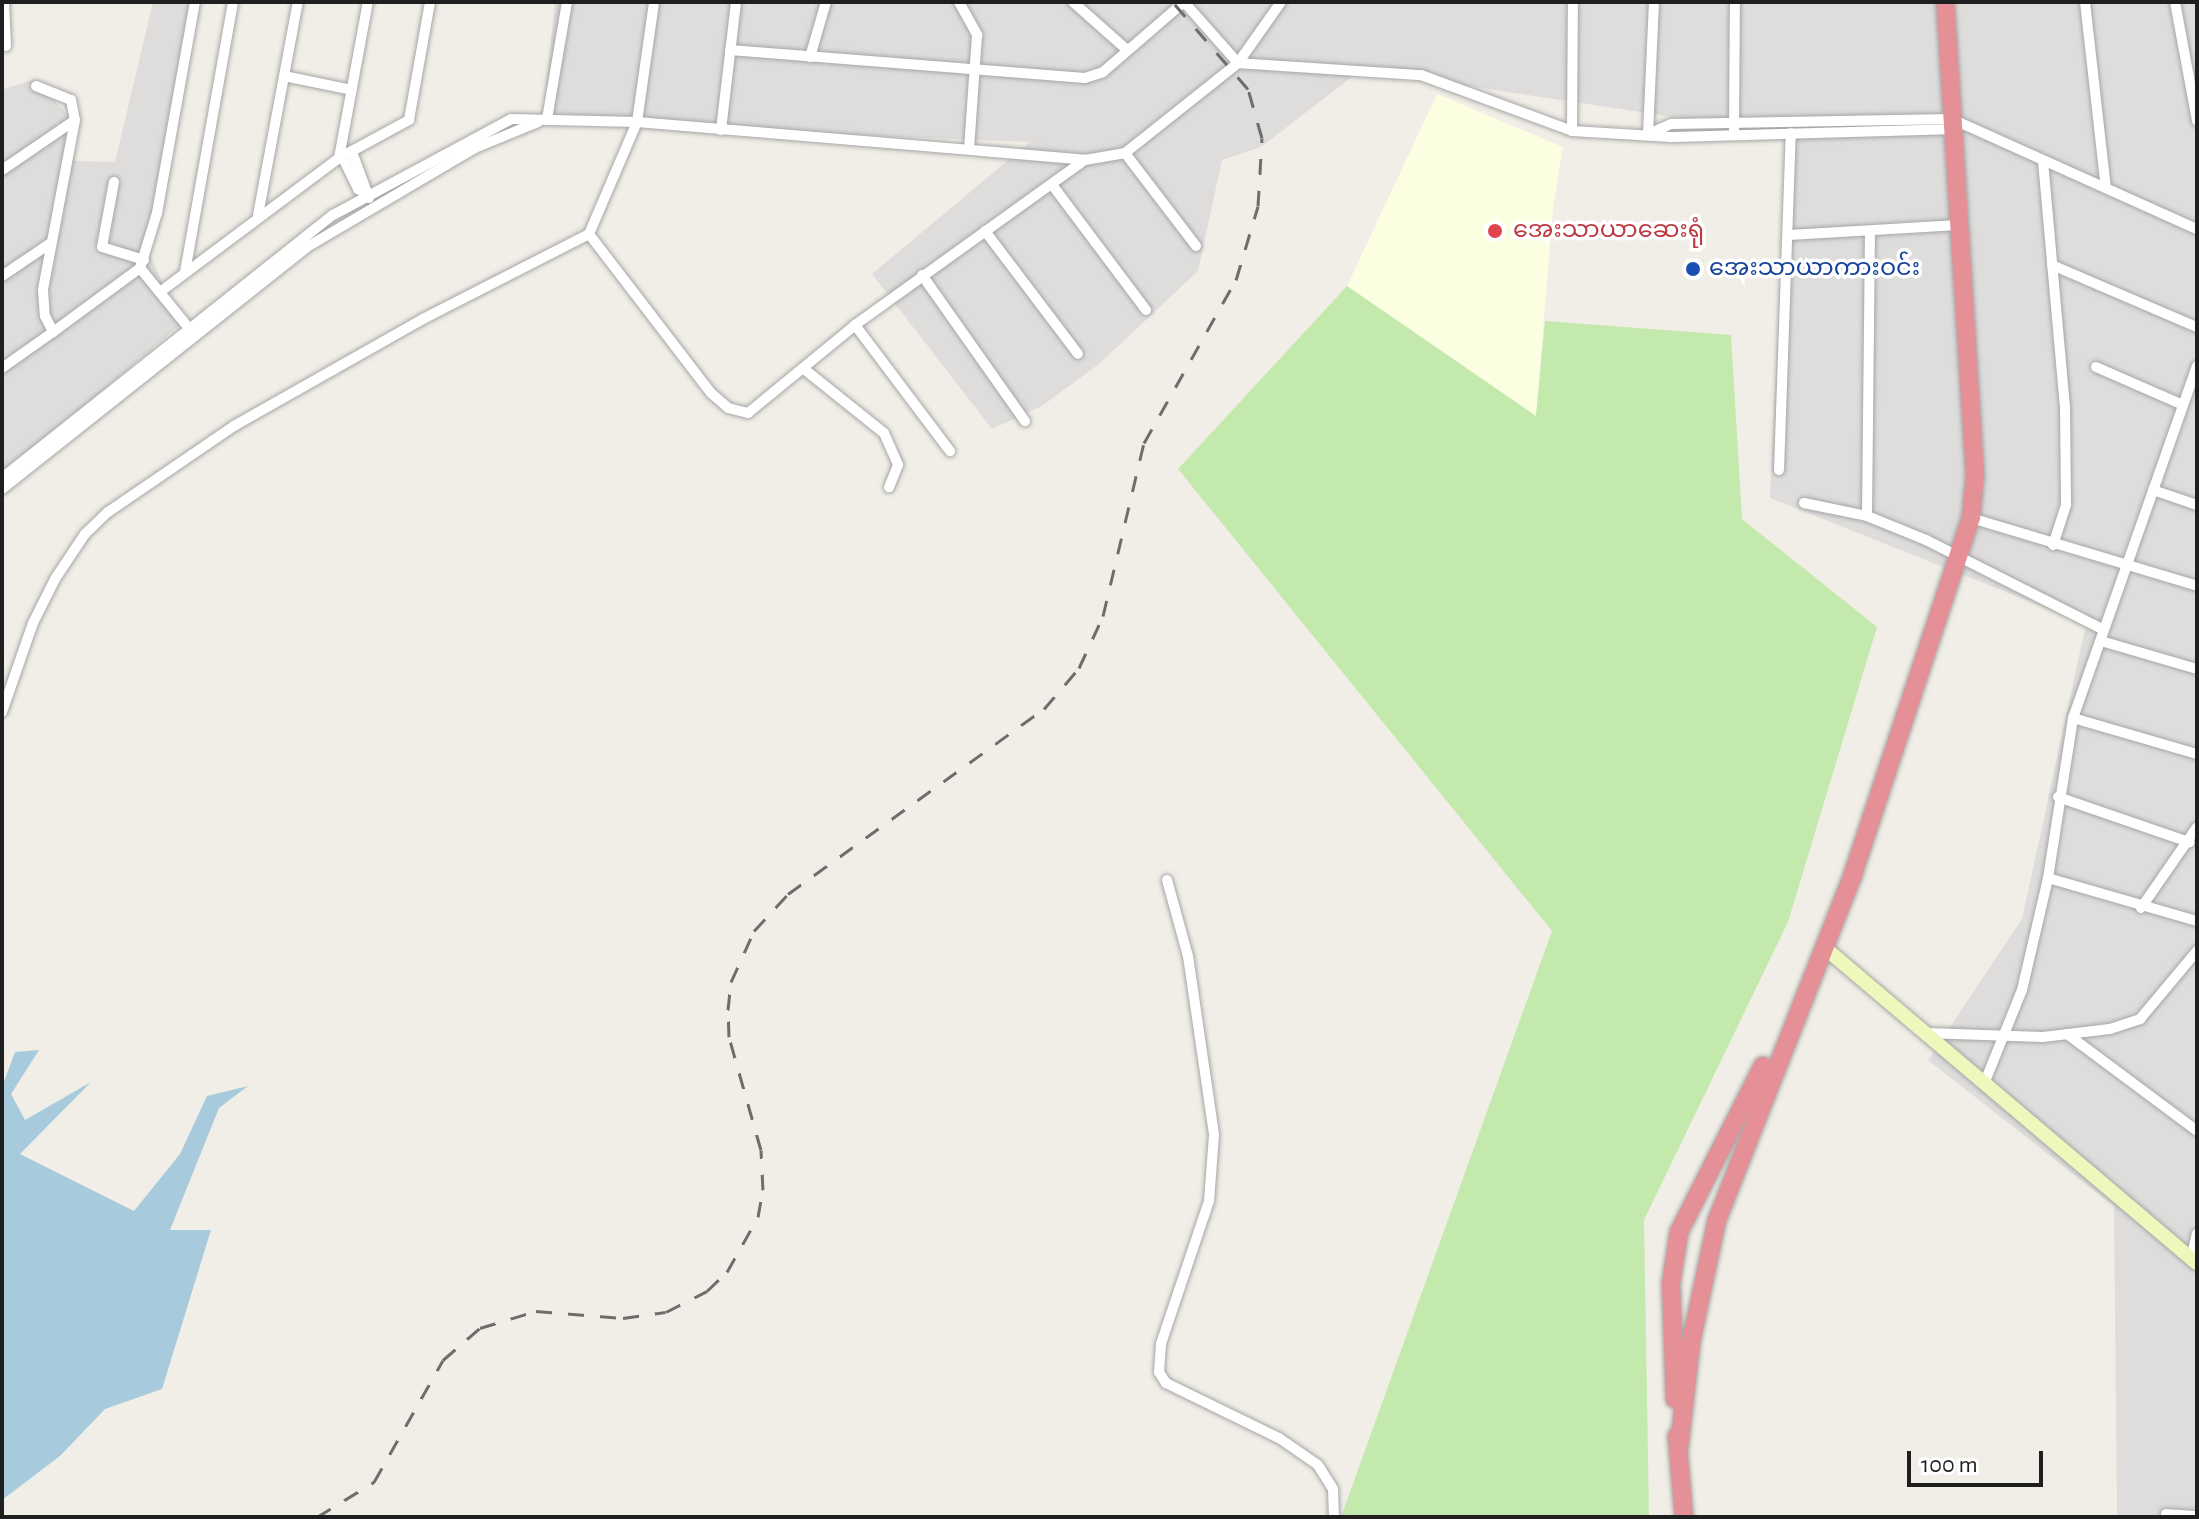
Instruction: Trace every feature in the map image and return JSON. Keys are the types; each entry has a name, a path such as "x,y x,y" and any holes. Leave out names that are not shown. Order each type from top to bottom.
{"highway":[{"path":"1684,1517 1671,1283 1679,1232 1825,948 1971,518 1975,475 1945,2"},
{"path":"1679,1448 1691,1342 1717,1220 1795,1011"}],"main road":[{"path":"1825,948 2194,1261"}],"street":[{"path":"4,2 6,46"},
{"path":"2,368 142,264 195,2"},
{"path":"185,272 233,2"},
{"path":"258,215 298,2"},
{"path":"368,2 344,155 358,189 370,200"},
{"path":"160,292 258,215 344,155 409,120 430,2"},
{"path":"547,119 567,2"},
{"path":"2,712 33,623 55,579 85,534 108,512 234,426 370,348 589,234 637,122 654,2"},
{"path":"721,130 736,2"},
{"path":"810,57 826,2"},
{"path":"959,2 977,35 969,149"},
{"path":"1073,2 1127,50"},
{"path":"730,50 1085,78 1103,72 1184,2 1238,63 1421,75 1572,131 1648,134 1952,124 2197,229"},
{"path":"2,478 370,200 475,148 547,119 637,122 1085,160 1125,153 1238,63 1281,2"},
{"path":"1572,131 1573,2"},
{"path":"1648,134 1654,2"},
{"path":"1734,130 1735,2"},
{"path":"2085,2 2106,188"},
{"path":"2175,2 2197,121"},
{"path":"2184,51 2197,51"},
{"path":"284,76 352,90"},
{"path":"36,86 71,100 75,120 43,290 45,316 53,332"},
{"path":"2,170 75,120"},
{"path":"1734,130 1791,133 1952,124"},
{"path":"1779,470 1790,235 1791,133"},
{"path":"1125,153 1196,246"},
{"path":"589,234 711,393 728,408 754,411 855,325 922,275 1053,186 1085,160"},
{"path":"2043,161 2065,407 2066,505 2053,545"},
{"path":"114,182 102,247 142,264 192,332"},
{"path":"1053,186 1146,310"},
{"path":"1790,235 1870,233 1958,225"},
{"path":"985,231 1078,354"},
{"path":"1867,516 1870,233"},
{"path":"2,276 52,242"},
{"path":"2052,265 2197,327"},
{"path":"922,275 1025,421"},
{"path":"855,325 950,451"},
{"path":"2,489 192,332"},
{"path":"1984,1084 2022,990 2048,878 2058,797 2073,718 2197,366"},
{"path":"2096,367 2183,405"},
{"path":"804,369 884,433 898,465 889,487"},
{"path":"2153,490 2197,505"},
{"path":"1804,503 1867,516 1959,560 2102,636 2197,669"},
{"path":"1971,518 2125,567 2197,586"},
{"path":"2073,718 2197,754"},
{"path":"2058,797 2189,842"},
{"path":"2141,908 2197,827"},
{"path":"2048,878 2141,908 2197,921"},
{"path":"1167,880 1188,956 1214,1135 1209,1201 1161,1344 1159,1372 1166,1383 1279,1438 1318,1465 1333,1489 1334,1517"},
{"path":"1924,1033 2004,1036 2067,1034 2140,1019 2197,951"},
{"path":"2067,1034 2197,1131"},
{"path":"2194,1261 2197,1234"},
{"path":"2166,1514 2197,1516"}],"shaded area":[{"path":"153,2 199,2 150,255 181,324 2,476 2,90 34,79 69,116 75,161 115,162"},
{"path":"555,2 2197,2 2197,1517 2117,1517 2114,1206 1928,1060 2022,919 2086,624 1770,498 1787,134 1361,70 1261,147 1222,160 1198,271 1099,364 1042,406 992,429 872,274 1030,142 542,123"},
{"path":"1437,94 1563,147 1553,209 1536,417 1347,286"}],"green space":[{"path":"1347,286 1536,416 1545,321 1731,335 1742,519 1877,627 1788,922 1644,1220 1649,1517 1341,1517 1552,931 1178,469"}],"water":[{"path":"39,1050 11,1094 25,1120 91,1082 20,1154 134,1211 180,1154 207,1096 248,1086 219,1108 170,1230 211,1230 162,1389 105,1409 60,1456 2,1500 2,1087 15,1052"}],"railway":[{"path":"317,1517 374,1482 443,1360 480,1328 536,1311 623,1318 666,1312 707,1291 727,1272 758,1217 763,1190 761,1150 729,1037 728,1010 731,982 754,931 788,894 1044,709 1079,668 1103,616 1144,443 1236,280 1258,206 1262,138 1248,89 1173,2"}],"place":[{"name":"အေးသာယာဆေးရုံ","path":"1495,231"},
{"name":"အေးသာယာကားဝင်း","path":"1693,269"}]}
